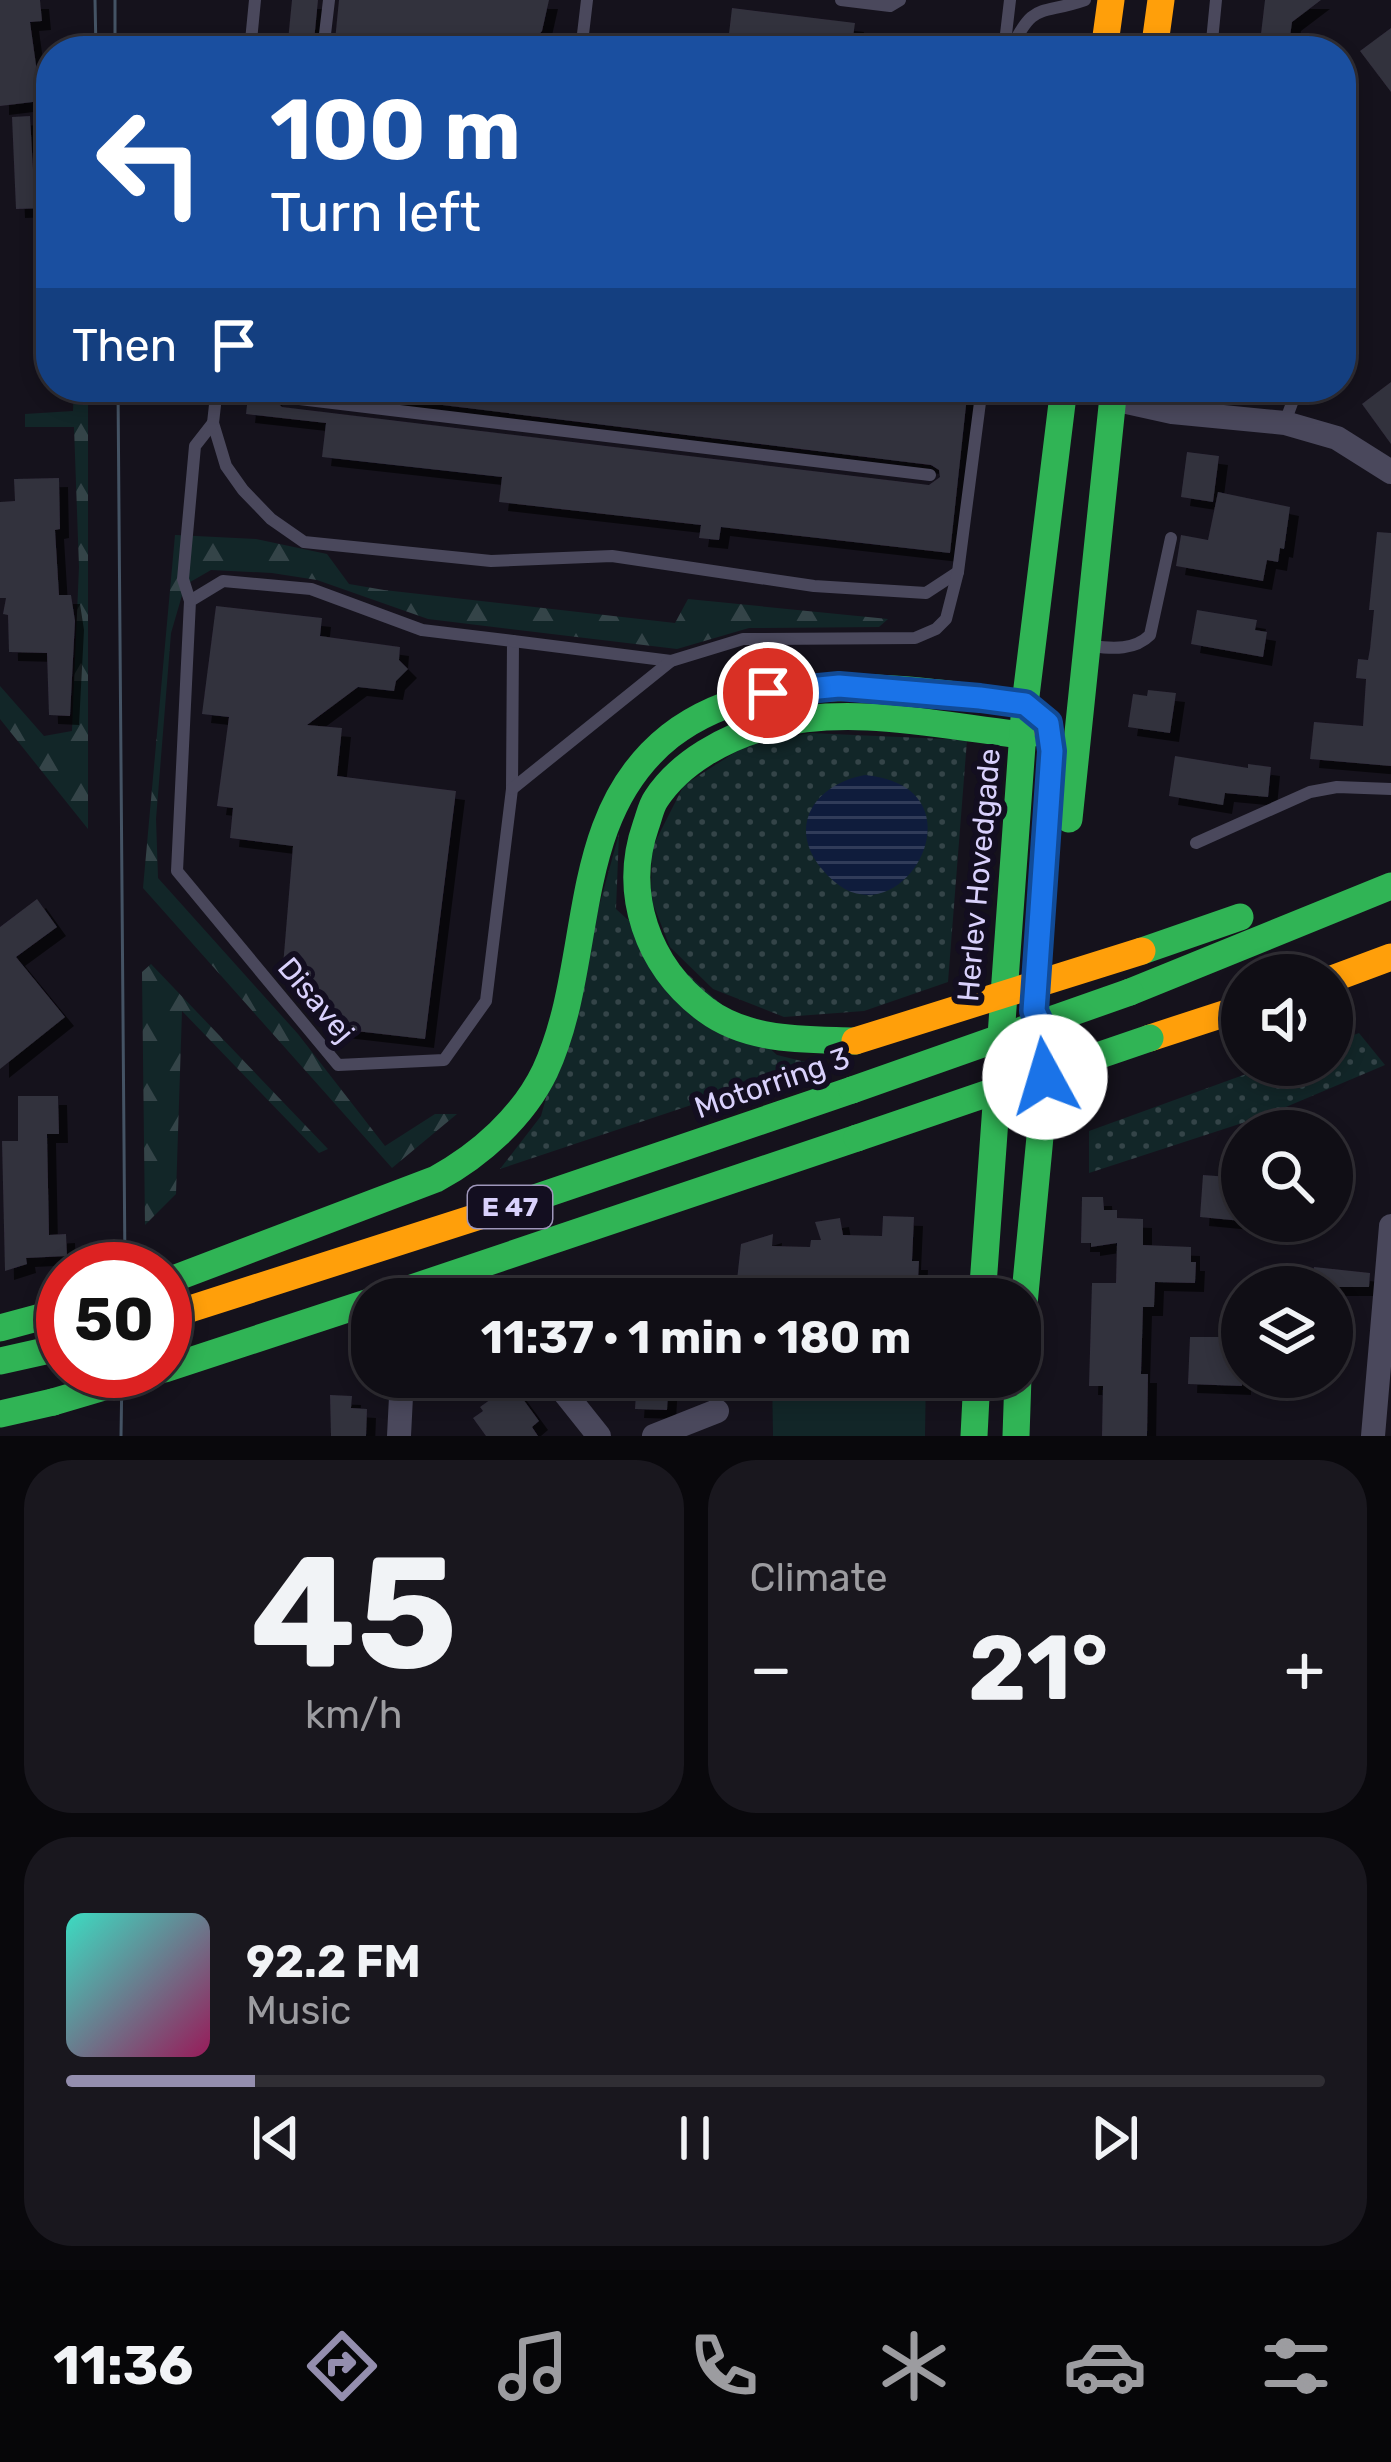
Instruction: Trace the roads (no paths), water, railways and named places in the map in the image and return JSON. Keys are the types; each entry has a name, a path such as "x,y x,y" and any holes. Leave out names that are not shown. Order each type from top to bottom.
{"main road":[{"path":"1106,36 1111,0"},
{"path":"1156,36 1161,0"},
{"path":"1025,704 1062,402"},
{"path":"1027,1278 1112,402"},
{"path":"192,1272 446,1174 519,1111 560,1040 599,841 614,804 634,770 662,741 694,718 730,702 839,686 1025,704 1039,714 1037,732 1052,751 1034,1011 1049,1043"},
{"path":"1078,719 1037,732 825,718 764,727 710,747 676,774 651,809 637,850 634,894 643,936 664,974 694,1005 731,1027 815,1046 855,1041 1391,866"},
{"name":"Herlev Hovedgade","path":"983,1278 1003,973 1037,732"},
{"name":"Motorring 3","path":"192,1309 389,1248 1130,992 1391,886"},
{"path":"1353,971 1391,956"},
{"path":"1353,976 1391,972"},
{"name":"E 47","path":"440,1278 1221,1016"},
{"name":"E 47","path":"192,1360 351,1308"},
{"path":"0,1328 36,1318"},
{"path":"0,1360 36,1352"},
{"name":"E 47","path":"0,1414 66,1398"},
{"path":"974,1436 976,1398"},
{"path":"1016,1436 1017,1398"}],"street":[{"path":"1141,402 1172,412 1285,423 1337,438 1391,472"},
{"path":"1373,1436 1391,1226"},
{"path":"399,1436 400,1398"},
{"path":"569,1398 599,1436"},
{"path":"654,1436 717,1412"}],"lane":[{"path":"251,36 255,0"},
{"path":"325,36 329,0"},
{"path":"583,36 587,0"},
{"path":"841,0 890,6 900,0"},
{"path":"1010,0 1010,36"},
{"path":"1017,36 1031,13 1085,0"},
{"path":"1212,36 1216,0"},
{"name":"Disavej","path":"215,402 213,422 226,466 243,490 304,542 491,561 612,556 814,586 926,593 958,572"},
{"path":"325,402 930,475"},
{"path":"512,789 670,662 743,639 915,638 936,629 946,619 958,572 980,402"},
{"path":"1285,423 1293,402"},
{"name":"Disavej","path":"213,422 195,446 183,579 190,601 177,871 338,1065 445,1060 486,1001 512,789 513,641"},
{"path":"1085,645 1115,649 1143,642 1150,634 1171,538"},
{"path":"190,601 223,581 311,589 422,630 670,662"},
{"path":"1196,843 1310,792 1336,787 1391,789"}],"water":[{"path":"865,775 903,786 923,807 928,834 919,860 902,882 877,894 850,891 822,869 807,837 807,822 820,797"}],"tram line":[{"path":"95,0 96,36"},
{"path":"115,0 115,36"},
{"path":"118,402 125,1242"},
{"path":"121,1436 122,1398"}]}
